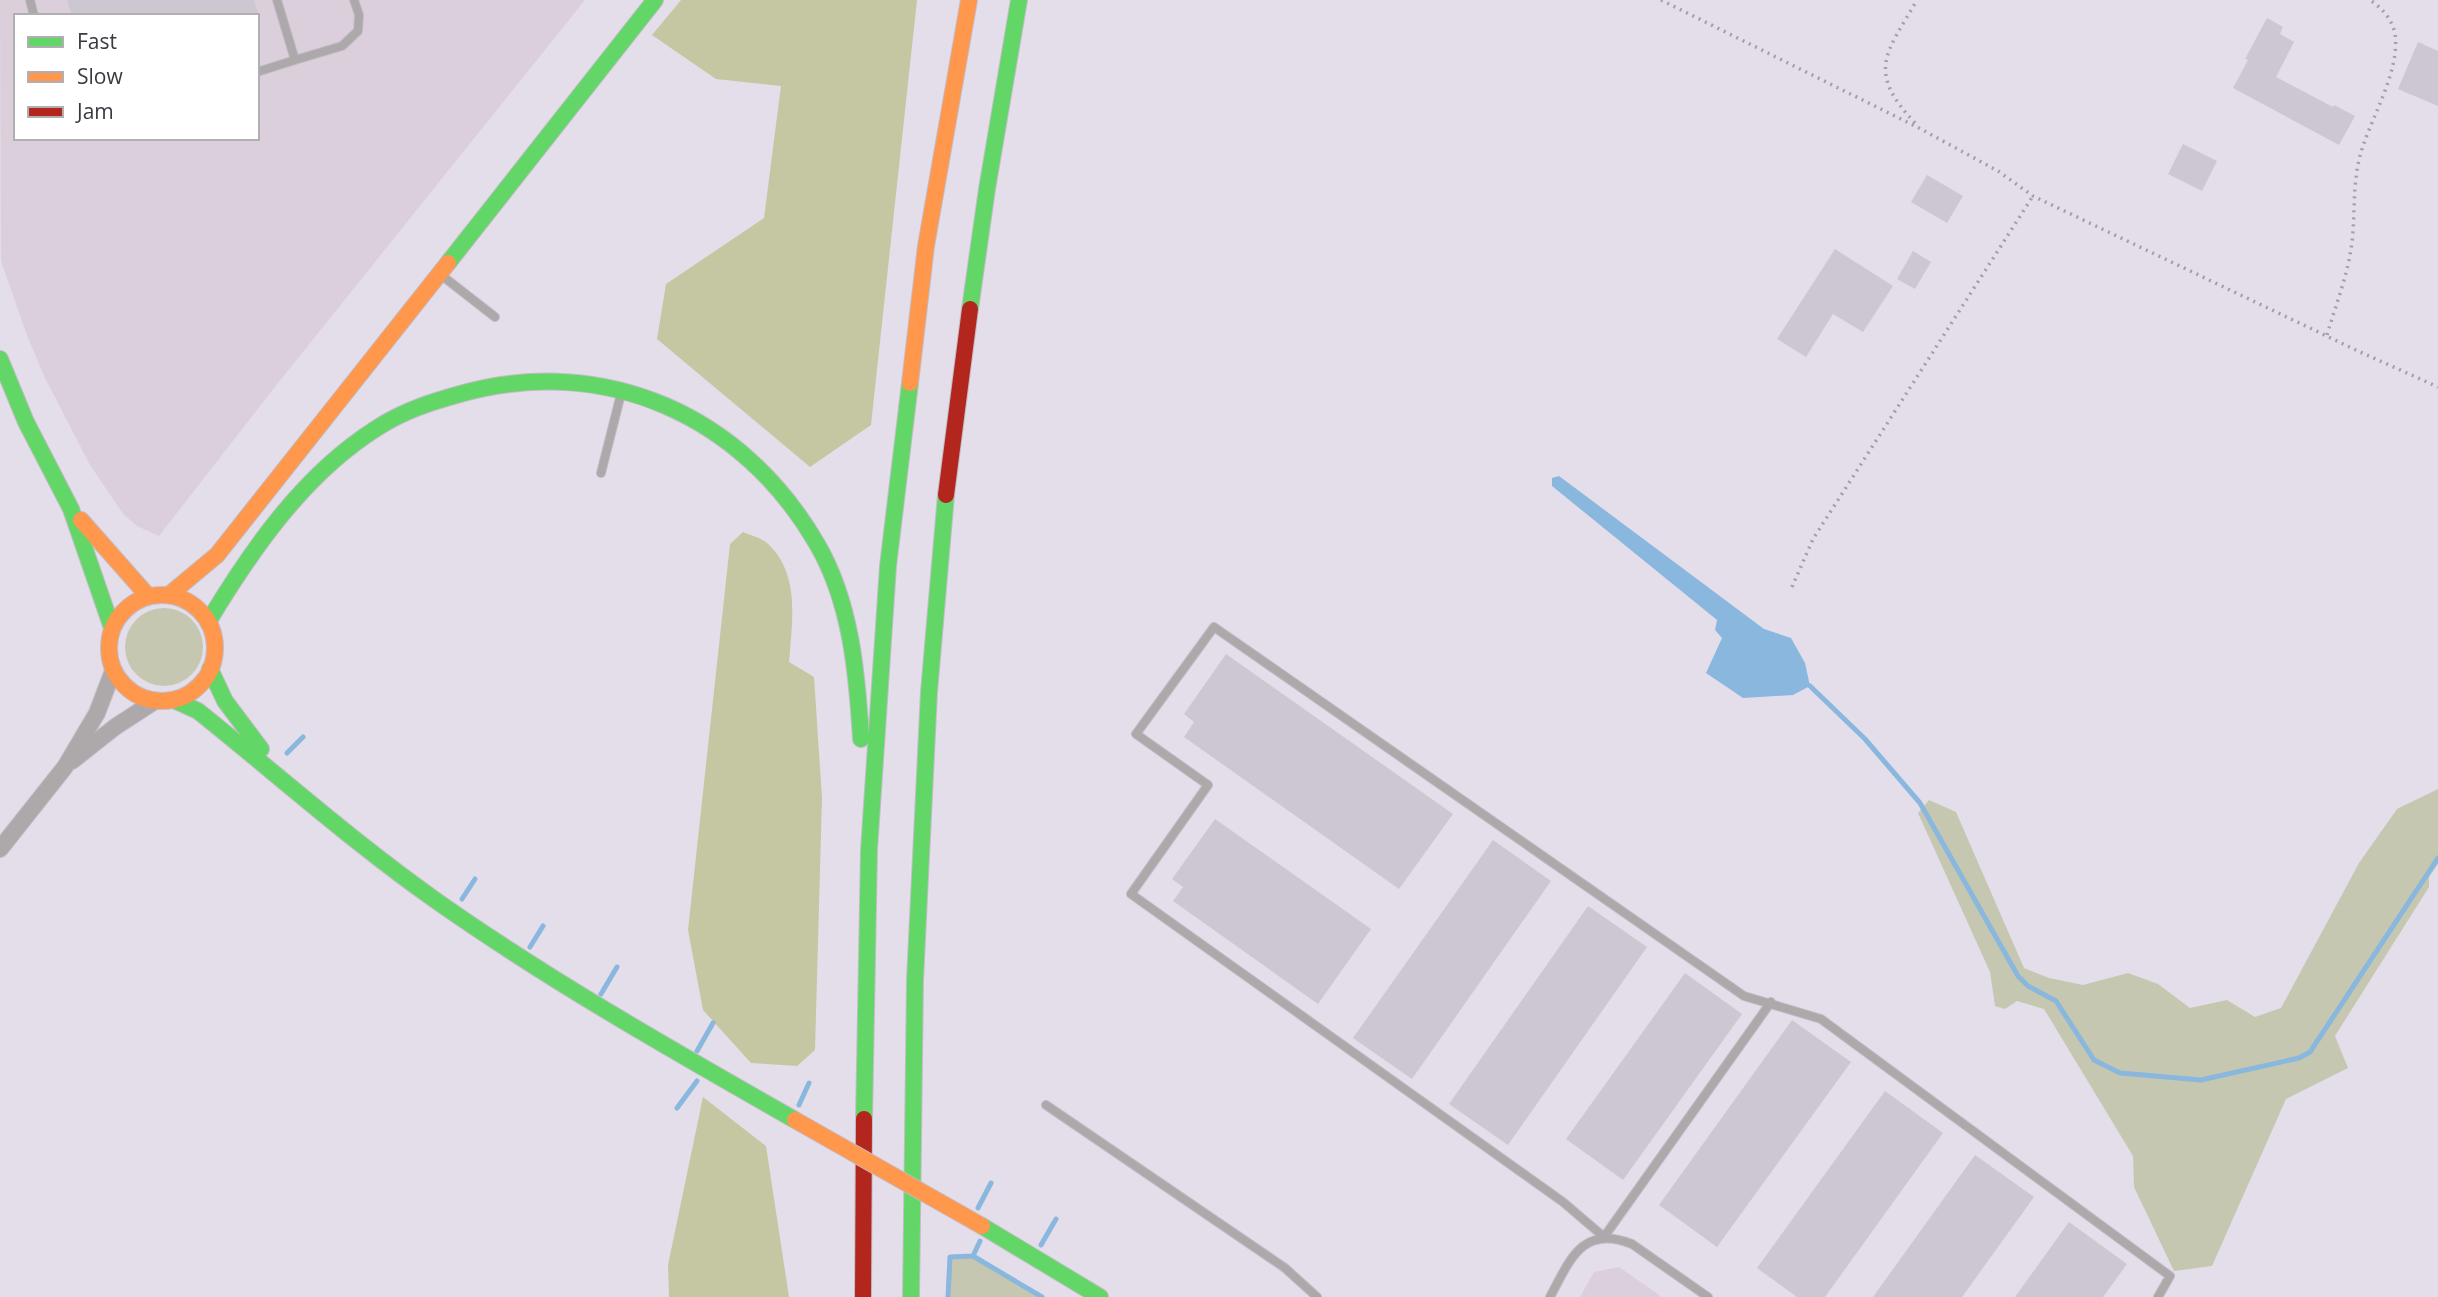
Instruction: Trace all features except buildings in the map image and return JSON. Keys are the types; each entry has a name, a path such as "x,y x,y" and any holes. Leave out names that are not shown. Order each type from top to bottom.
{"main road":[{"path":"169,595 218,555 655,0"},
{"path":"863,1297 865,984 869,850 888,566 926,246 970,0"},
{"path":"911,1297 915,980 931,664 948,469 987,189 1019,0"},
{"path":"0,359 26,422 71,509 112,628"},
{"path":"208,622 232,580 297,497 329,465 374,430 412,409 455,393 504,381 568,380 622,388 668,405 710,428 758,465 790,502 817,542 836,582 858,683 869,850"},
{"path":"71,509 148,596"},
{"path":"169,595 192,604 208,622 215,644 210,669 196,689 174,700 155,701 134,694 125,687 113,671 108,647 112,628 123,611 148,596 169,595"},
{"path":"210,669 236,718 302,797"},
{"path":"174,700 198,711 390,867 501,946 615,1017 982,1226 1100,1297"}],"street":[{"path":"0,849 65,767 97,713 113,671"},
{"path":"65,767 155,701"}],"lane":[{"path":"277,0 295,60"},
{"path":"259,71 342,46 358,31 359,15 354,0"},
{"path":"440,274 495,317"},
{"path":"601,473 622,388"},
{"path":"1604,1237 1563,1202 1131,894 1209,785 1136,734 1214,627 1744,996 1821,1018 2170,1276 2158,1297"},
{"path":"1604,1237 1771,1002"},
{"path":"1046,1105 1285,1268 1317,1297"},
{"path":"1549,1297 1572,1255 1582,1245 1604,1237 1619,1238 1632,1244 1708,1297"}],"path":[{"path":"1661,0 1919,128 1998,171 2033,196 2438,387"},
{"path":"1917,0 1889,48 1885,67 1888,88 1902,110 1919,128"},
{"path":"2327,335 2349,263 2355,173 2362,147 2389,78 2395,51 2395,33 2390,20 2379,6 2370,0"},
{"path":"1792,587 1813,539 2033,196"}],"shaded area":[{"path":"0,0 585,0 159,536 137,526 124,515 90,465 45,378 1,261"},
{"path":"1619,1267 1662,1297 1580,1297 1594,1272"}],"green space":[{"path":"681,0 917,0 871,425 810,467 657,339 666,284 764,218 781,86 716,79 652,35"},
{"path":"743,532 767,543 778,555 785,569 792,599 789,662 814,677 822,798 815,1050 797,1066 751,1063 703,1010 688,930 730,544"},
{"path":"156,608 172,608 186,614 197,625 203,639 203,655 197,669 186,680 172,686 156,686 142,680 131,669 125,655 125,639 131,625 142,614"},
{"path":"2438,789 2438,864 2429,877 2429,887 2335,1036 2348,1068 2286,1099 2212,1266 2174,1271 2134,1187 2133,1156 2044,1009 2017,1001 2005,1009 1995,1006 1990,972 1918,813 1929,800 1956,812 2024,968 2049,978 2083,985 2128,973 2158,984 2190,1008 2227,1000 2255,1017 2281,1008 2359,863 2397,809"},
{"path":"703,1097 766,1146 789,1297 669,1297 668,1265"},
{"path":"973,1256 1042,1297 948,1297 950,1257"}],"water":[{"path":"1559,476 1764,629 1791,638 1805,663 1810,686 1793,695 1743,698 1706,673 1722,638 1715,630 1717,620 1552,486 1552,478"}],"waterway":[{"path":"1810,686 1865,739 1920,803 2018,976 2028,986 2056,1001 2094,1060 2120,1073 2201,1080 2299,1058 2310,1052 2438,858"},
{"path":"287,753 303,737"},
{"path":"462,899 475,879"},
{"path":"530,947 543,926"},
{"path":"601,994 617,967"},
{"path":"697,1051 713,1023"},
{"path":"677,1108 697,1081"},
{"path":"799,1105 809,1083"},
{"path":"978,1208 991,1183"},
{"path":"1041,1245 1056,1219"},
{"path":"973,1256 980,1241"},
{"path":"948,1297 950,1257 973,1256 1042,1297"}],"traffic: fast":[{"path":"448,263 655,0"},
{"path":"970,309 1019,0"},
{"path":"0,359 26,422 71,509 112,628"},
{"path":"208,622 243,567 303,490 326,467 387,422 438,400 514,383 567,382 617,390 665,406 710,429 750,461 786,499 817,544 838,590 850,638 861,739"},
{"path":"864,1119 869,850 888,566 910,383"},
{"path":"911,1297 915,980 929,692 946,495"},
{"path":"210,669 225,701 261,749"},
{"path":"174,700 198,711 376,856 481,932 614,1015 795,1120"},
{"path":"982,1226 1100,1297"}],"traffic: slow":[{"path":"910,383 926,246 969,0"},
{"path":"169,595 217,555 448,263"},
{"path":"81,520 148,596"},
{"path":"162,595 182,599 200,610 211,628 215,648 211,668 200,686 182,697 162,701 142,697 124,686 113,668 109,648 113,628 124,610 142,599 162,595"},
{"path":"795,1120 982,1226"}],"traffic: jam":[{"path":"946,495 970,309"},
{"path":"863,1297 864,1119"}]}
